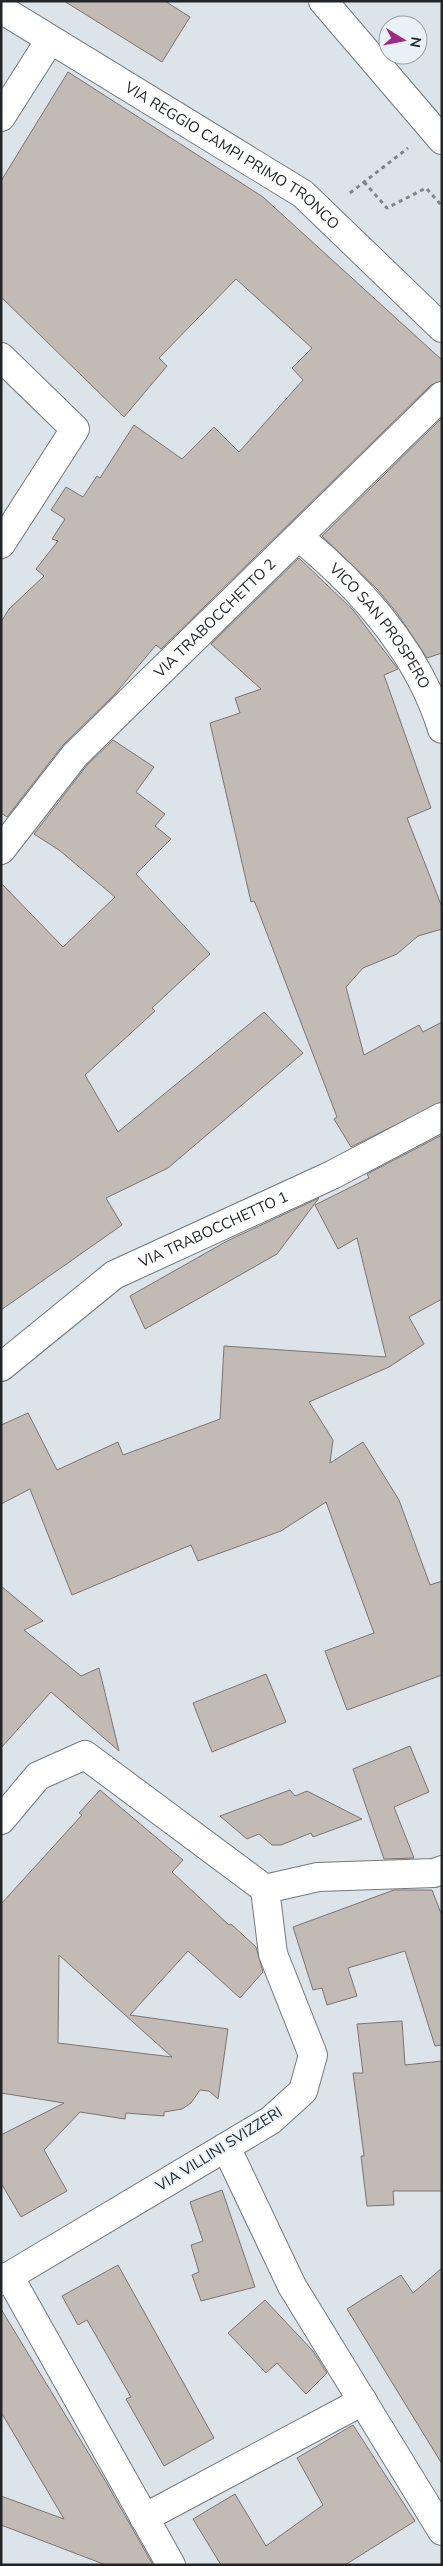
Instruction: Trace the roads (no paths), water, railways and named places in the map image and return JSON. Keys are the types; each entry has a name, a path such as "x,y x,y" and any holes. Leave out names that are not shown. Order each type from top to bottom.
{"street":[{"path":"323,1 437,134"},
{"name":"VIA REGGIO CAMPI PRIMO TRONCO","path":"1,9 303,194 442,328"},
{"path":"1,117 50,40"},
{"path":"1,357 75,429 1,544"},
{"name":"VIA TRABOCCHETTO 2","path":"1,850 76,755 442,396"},
{"name":"VICO SAN PROSPERO","path":"299,537 334,565 380,615 414,666 442,728"},
{"name":"VIA TRABOCCHETTO 1","path":"1,1367 114,1275 332,1175 442,1117"},
{"path":"1,1820 38,1776 85,1754 265,1889 318,1877 434,1873 442,1870"},
{"name":"VIA VILLINI SVIZZERI","path":"5,2278 271,2120 303,2092 313,2055 274,1954 265,1889"},
{"path":"226,2147 292,2286 442,2531"},
{"path":"5,2278 171,2565"},
{"path":"144,2518 363,2401"}]}
